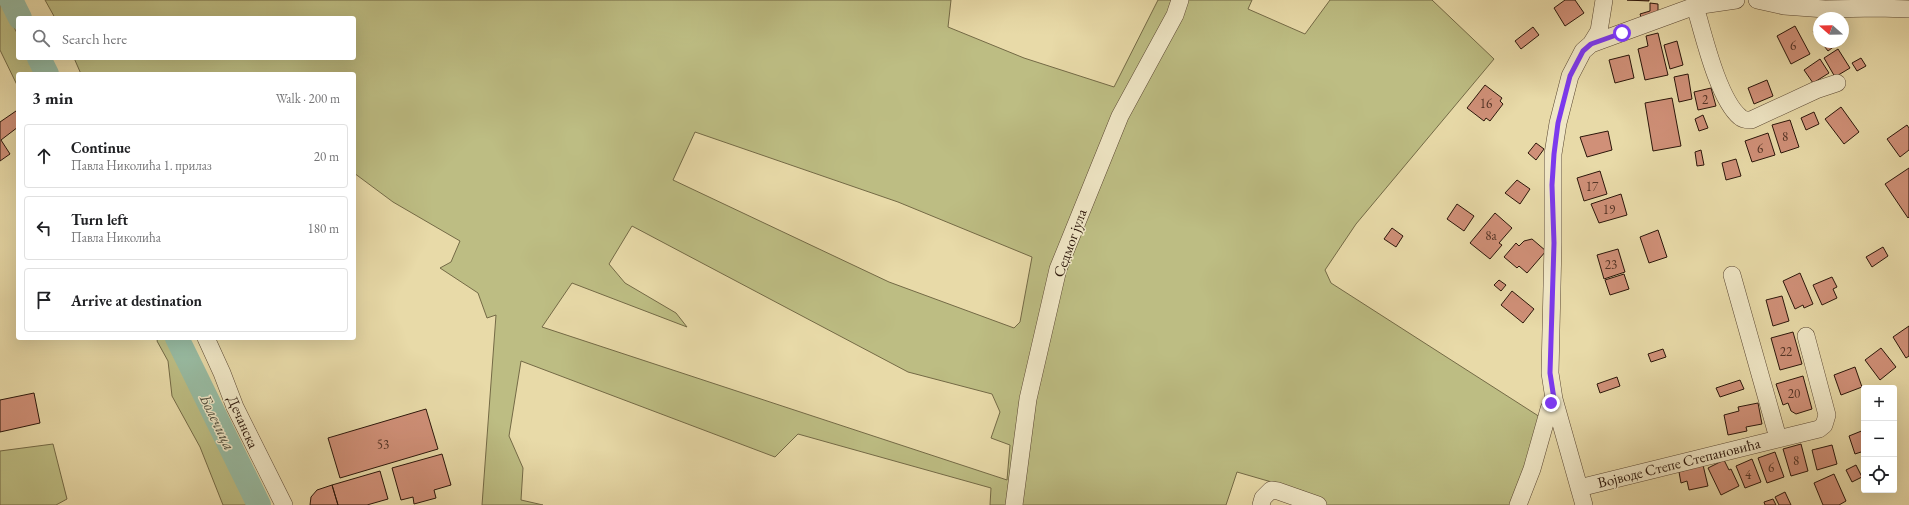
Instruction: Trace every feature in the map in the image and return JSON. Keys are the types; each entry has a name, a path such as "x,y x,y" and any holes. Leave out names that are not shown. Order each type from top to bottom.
{"street":[{"name":"Седмог јула","path":"1014,505 1028,399 1058,269 1120,116 1175,15 1180,0"},
{"path":"1584,505 1554,399 1550,373 1554,243 1554,154 1558,123 1570,76 1583,51 1591,44 1599,31 1604,0"},
{"path":"1591,44 1695,6 1736,0"},
{"path":"1757,0 1784,6 1825,9 1909,9"},
{"path":"1695,6 1716,76 1732,107 1740,118 1751,120 1816,90 1836,83"},
{"name":"Војводе Степе Степановића","path":"1732,275 1778,438"},
{"name":"Војводе Степе Степановића","path":"1579,488 1819,429 1827,420 1827,415 1806,336"},
{"name":"Дечанска","path":"207,340 222,373 234,407 284,505"},
{"path":"1518,505 1532,469 1549,409 1554,399"},
{"path":"1261,505 1263,498 1271,490 1318,505"}],"green space":[{"path":"0,0 16,31 16,60 30,60 36,72 16,72 16,83 0,50"},
{"path":"45,0 951,0 948,27 1024,58 1114,87 1158,0 1252,0 1248,9 1305,34 1330,0 1432,0 1494,59 1356,224 1325,270 1331,283 1540,417 1513,505 1307,505 1306,492 1237,472 1226,505 990,505 991,488 798,434 775,457 521,361 509,436 523,468 521,500 543,505 482,505 496,315 487,318 478,293 440,268 451,262 460,241 393,202 356,174 356,72 80,72 75,60 356,60 356,16 54,16","holes":["695,132 898,202 1032,257 1020,322 1014,328 889,282 673,180","632,226 908,372 992,394 1000,412 991,438 1010,445 1007,480 542,327 572,283 687,327 676,313 625,283 609,264"]},
{"path":"170,340 249,505 223,505 200,447 172,396 168,361 157,341"},
{"path":"53,444 67,499 56,505 0,505 0,451"}],"building":[{"path":"1565,0 1575,0 1584,13 1565,26 1554,8"},
{"path":"1627,0 1649,0 1649,1"},
{"path":"1650,3 1658,4 1658,15 1642,20 1640,14 1650,11"},
{"path":"1795,26 1810,54 1791,64 1777,36"},
{"path":"1533,27 1539,35 1521,49 1515,41"},
{"path":"1658,33 1668,75 1645,80 1638,49 1648,46 1646,36"},
{"path":"1677,41 1683,65 1670,69 1664,45"},
{"path":"1838,49 1850,68 1835,77 1824,58"},
{"path":"1629,55 1634,78 1615,83 1609,60"},
{"path":"1861,58 1866,66 1857,71 1852,63"},
{"path":"1820,59 1829,73 1813,83 1804,70"},
{"path":"1688,74 1692,99 1679,102 1674,77"},
{"path":"1767,80 1773,96 1754,104 1748,88"},
{"path":"1485,85 1502,98 1500,101 1503,104 1490,121 1486,118 1484,121 1467,108"},
{"path":"1711,88 1716,106 1698,110 1694,92"},
{"path":"1672,98 1681,146 1653,151 1645,103"},
{"path":"1841,107 1859,132 1844,144 1825,119"},
{"path":"16,111 16,129 1,140 10,154 0,161 0,122"},
{"path":"1814,112 1819,124 1806,130 1801,118"},
{"path":"1703,115 1708,128 1699,131 1695,119"},
{"path":"1790,120 1799,147 1781,153 1772,125"},
{"path":"1907,125 1909,128 1909,150 1900,157 1887,139"},
{"path":"1608,131 1612,150 1587,157 1580,137"},
{"path":"1768,133 1775,155 1752,162 1745,141"},
{"path":"1536,143 1544,149 1536,160 1528,153"},
{"path":"1701,150 1704,165 1697,166 1695,152"},
{"path":"1736,159 1741,176 1726,180 1722,163"},
{"path":"1909,168 1909,217 1908,218 1885,184"},
{"path":"1600,171 1607,194 1584,201 1577,178"},
{"path":"1517,180 1530,189 1520,204 1505,193"},
{"path":"1621,194 1627,215 1599,223 1591,204"},
{"path":"1457,204 1474,216 1464,231 1447,219"},
{"path":"1495,213 1512,228 1499,243 1502,245 1490,259 1470,243"},
{"path":"1392,228 1403,236 1396,247 1384,239"},
{"path":"1658,230 1667,257 1649,263 1640,237"},
{"path":"1532,239 1546,251 1527,273 1519,266 1517,268 1504,257 1516,243 1519,246 1524,241"},
{"path":"1883,247 1888,256 1872,267 1866,257"},
{"path":"1618,249 1625,272 1604,279 1597,255"},
{"path":"1800,273 1813,304 1804,308 1803,305 1795,309 1783,281"},
{"path":"1624,274 1629,289 1610,295 1605,280"},
{"path":"1832,277 1837,287 1833,289 1837,298 1822,305 1813,285"},
{"path":"1499,280 1506,285 1501,291 1494,285"},
{"path":"1512,291 1534,309 1523,323 1501,305"},
{"path":"1782,296 1789,321 1773,326 1766,300"},
{"path":"1909,326 1909,356 1906,358 1893,337"},
{"path":"1793,332 1802,364 1780,370 1771,338"},
{"path":"1881,348 1896,367 1880,380 1865,360"},
{"path":"1663,349 1666,357 1651,362 1648,354"},
{"path":"1855,367 1861,387 1841,395 1834,375"},
{"path":"1803,376 1812,409 1796,414 1791,411 1788,403 1783,405 1776,384"},
{"path":"1617,377 1620,386 1600,393 1597,384"},
{"path":"1740,380 1744,389 1720,397 1716,388"},
{"path":"34,393 40,423 0,432 0,400"},
{"path":"1758,403 1762,424 1746,427 1747,431 1728,435 1724,415 1739,411 1738,407"},
{"path":"426,409 438,449 340,478 328,438"},
{"path":"1861,431 1861,452 1855,454 1849,436"},
{"path":"1801,444 1808,471 1791,476 1783,449"},
{"path":"1832,445 1837,464 1817,470 1812,450"},
{"path":"1775,452 1784,477 1767,483 1758,458"},
{"path":"442,454 451,485 434,490 436,498 414,504 413,497 401,500 392,468"},
{"path":"1752,459 1761,482 1745,488 1736,466"},
{"path":"1724,460 1729,470 1731,469 1739,486 1721,495 1708,468"},
{"path":"1703,465 1708,486 1689,490 1687,481 1681,483 1679,472"},
{"path":"1856,465 1861,478 1852,482 1846,470"},
{"path":"380,471 388,499 367,505 338,505 332,485"},
{"path":"1834,474 1846,501 1839,505 1823,505 1814,483"},
{"path":"332,485 338,505 310,505 311,497 317,490"},
{"path":"1785,492 1791,505 1779,505 1775,497"},
{"path":"1773,499 1776,505 1765,505 1764,502"}],"waterway":[{"name":"Болечица","path":"11,0 19,16"},
{"name":"Болечица","path":"40,60 46,72"},
{"name":"Болечица","path":"178,340 259,505"}],"route":[{"path":"1551,403 1554,399 1550,373 1554,243 1552,185 1558,123 1570,76 1583,51 1591,44 1622,33"}]}
